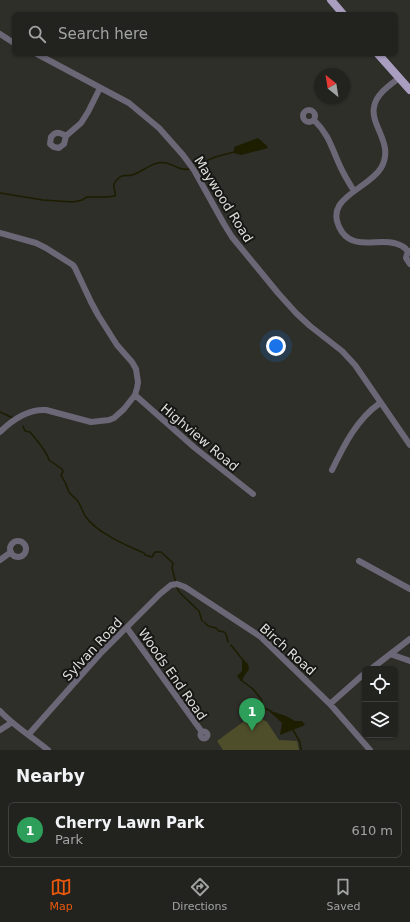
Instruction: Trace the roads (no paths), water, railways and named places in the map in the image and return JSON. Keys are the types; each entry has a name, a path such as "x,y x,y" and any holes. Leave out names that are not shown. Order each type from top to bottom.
{"main road":[{"path":"330,0 341,12"},
{"path":"380,56 410,90"}],"street":[{"path":"0,34 12,42"},
{"name":"Maywood Road","path":"41,56 128,103 153,122 171,141 194,170 224,224 236,241 296,313 350,359 410,445"},
{"path":"399,78 378,96 374,106 374,115 385,146 385,158 381,168 374,177 343,200 336,210 338,224 343,234 350,239 363,243 393,242 402,246 409,252 406,258 410,264"},
{"path":"66,136 80,123 88,112 100,88"},
{"path":"314,120 329,139 340,166 354,191"},
{"path":"0,233 42,246 61,257 75,268 96,312 117,345 132,362 136,369 138,382 134,395 118,415 109,420 91,422 39,409 14,420 0,432"},
{"name":"Highview Road","path":"134,395 195,448 253,494"},
{"path":"332,470 346,442 356,427 369,412 380,403"},
{"path":"0,560 11,552"},
{"path":"359,561 410,590"},
{"name":"Sylvan Road","path":"29,734 100,654 160,594 167,588 176,584"},
{"name":"Birch Road","path":"176,584 185,587 261,637 330,704 370,750"},
{"name":"Woods End Road","path":"127,628 202,732"},
{"path":"375,666 410,638"},
{"path":"390,654 410,661"},
{"path":"330,704 362,677"},
{"path":"0,711 12,723 29,734 48,750"},
{"path":"0,730 12,723"}],"waterway":[{"path":"195,166 215,157 234,152"},
{"path":"0,193 43,200 73,202 87,197 115,196 114,184 120,177 136,174 157,163 166,163 180,169 190,169"},
{"path":"0,412 13,418"},
{"path":"23,426 25,431 30,432 38,442 49,460 62,469 63,472 61,475 69,492 78,501 91,523 105,534 144,553 145,555 152,557 155,552 161,552 173,563 172,568 176,583"},
{"path":"176,586 180,593 199,611 202,621"},
{"path":"204,622 208,626 224,632 228,642"},
{"path":"231,645 242,659"},
{"path":"242,679 241,680 253,689 261,699 264,708 271,711"},
{"path":"293,730 300,742 301,750"}],"place":[{"name":"Cherry Lawn Park","path":"252,731"}]}
